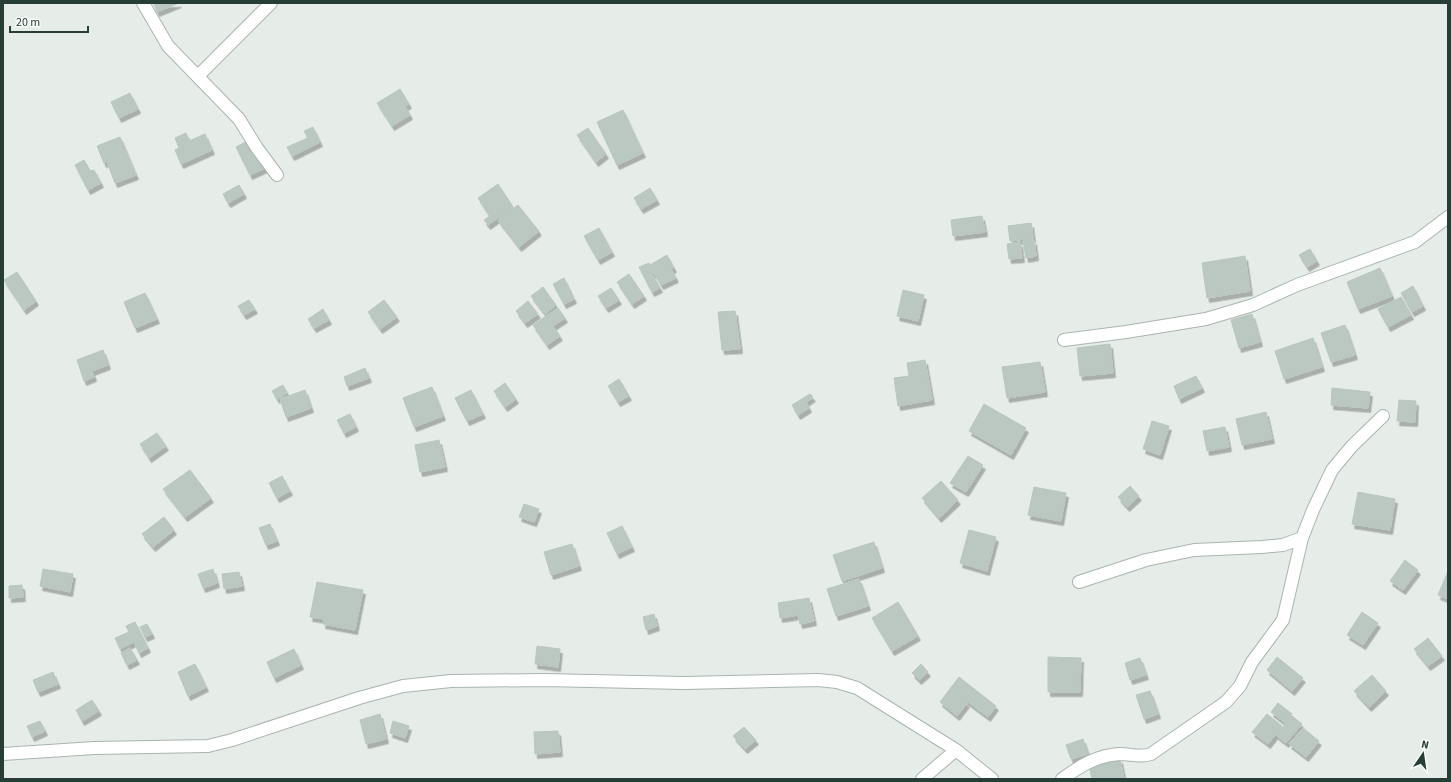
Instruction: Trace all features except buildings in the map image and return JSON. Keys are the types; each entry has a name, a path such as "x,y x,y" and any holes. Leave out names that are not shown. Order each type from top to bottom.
{"street":[{"path":"143,3 168,46 239,119 257,148 277,175"},
{"path":"198,76 271,3"},
{"path":"1064,340 1206,319 1253,305 1298,285 1415,242 1448,217"},
{"path":"1062,779 1086,763 1103,756 1121,754 1144,757 1151,754 1226,702 1240,686 1252,662 1283,620 1302,538 1312,510 1332,470 1352,446 1384,416"},
{"path":"1079,582 1146,560 1194,550 1283,545 1302,538"},
{"path":"3,754 94,748 208,746 232,740 359,698 403,686 451,681 544,680 684,683 818,680 837,682 857,688 956,750 992,779"},
{"path":"922,779 956,750"}]}
